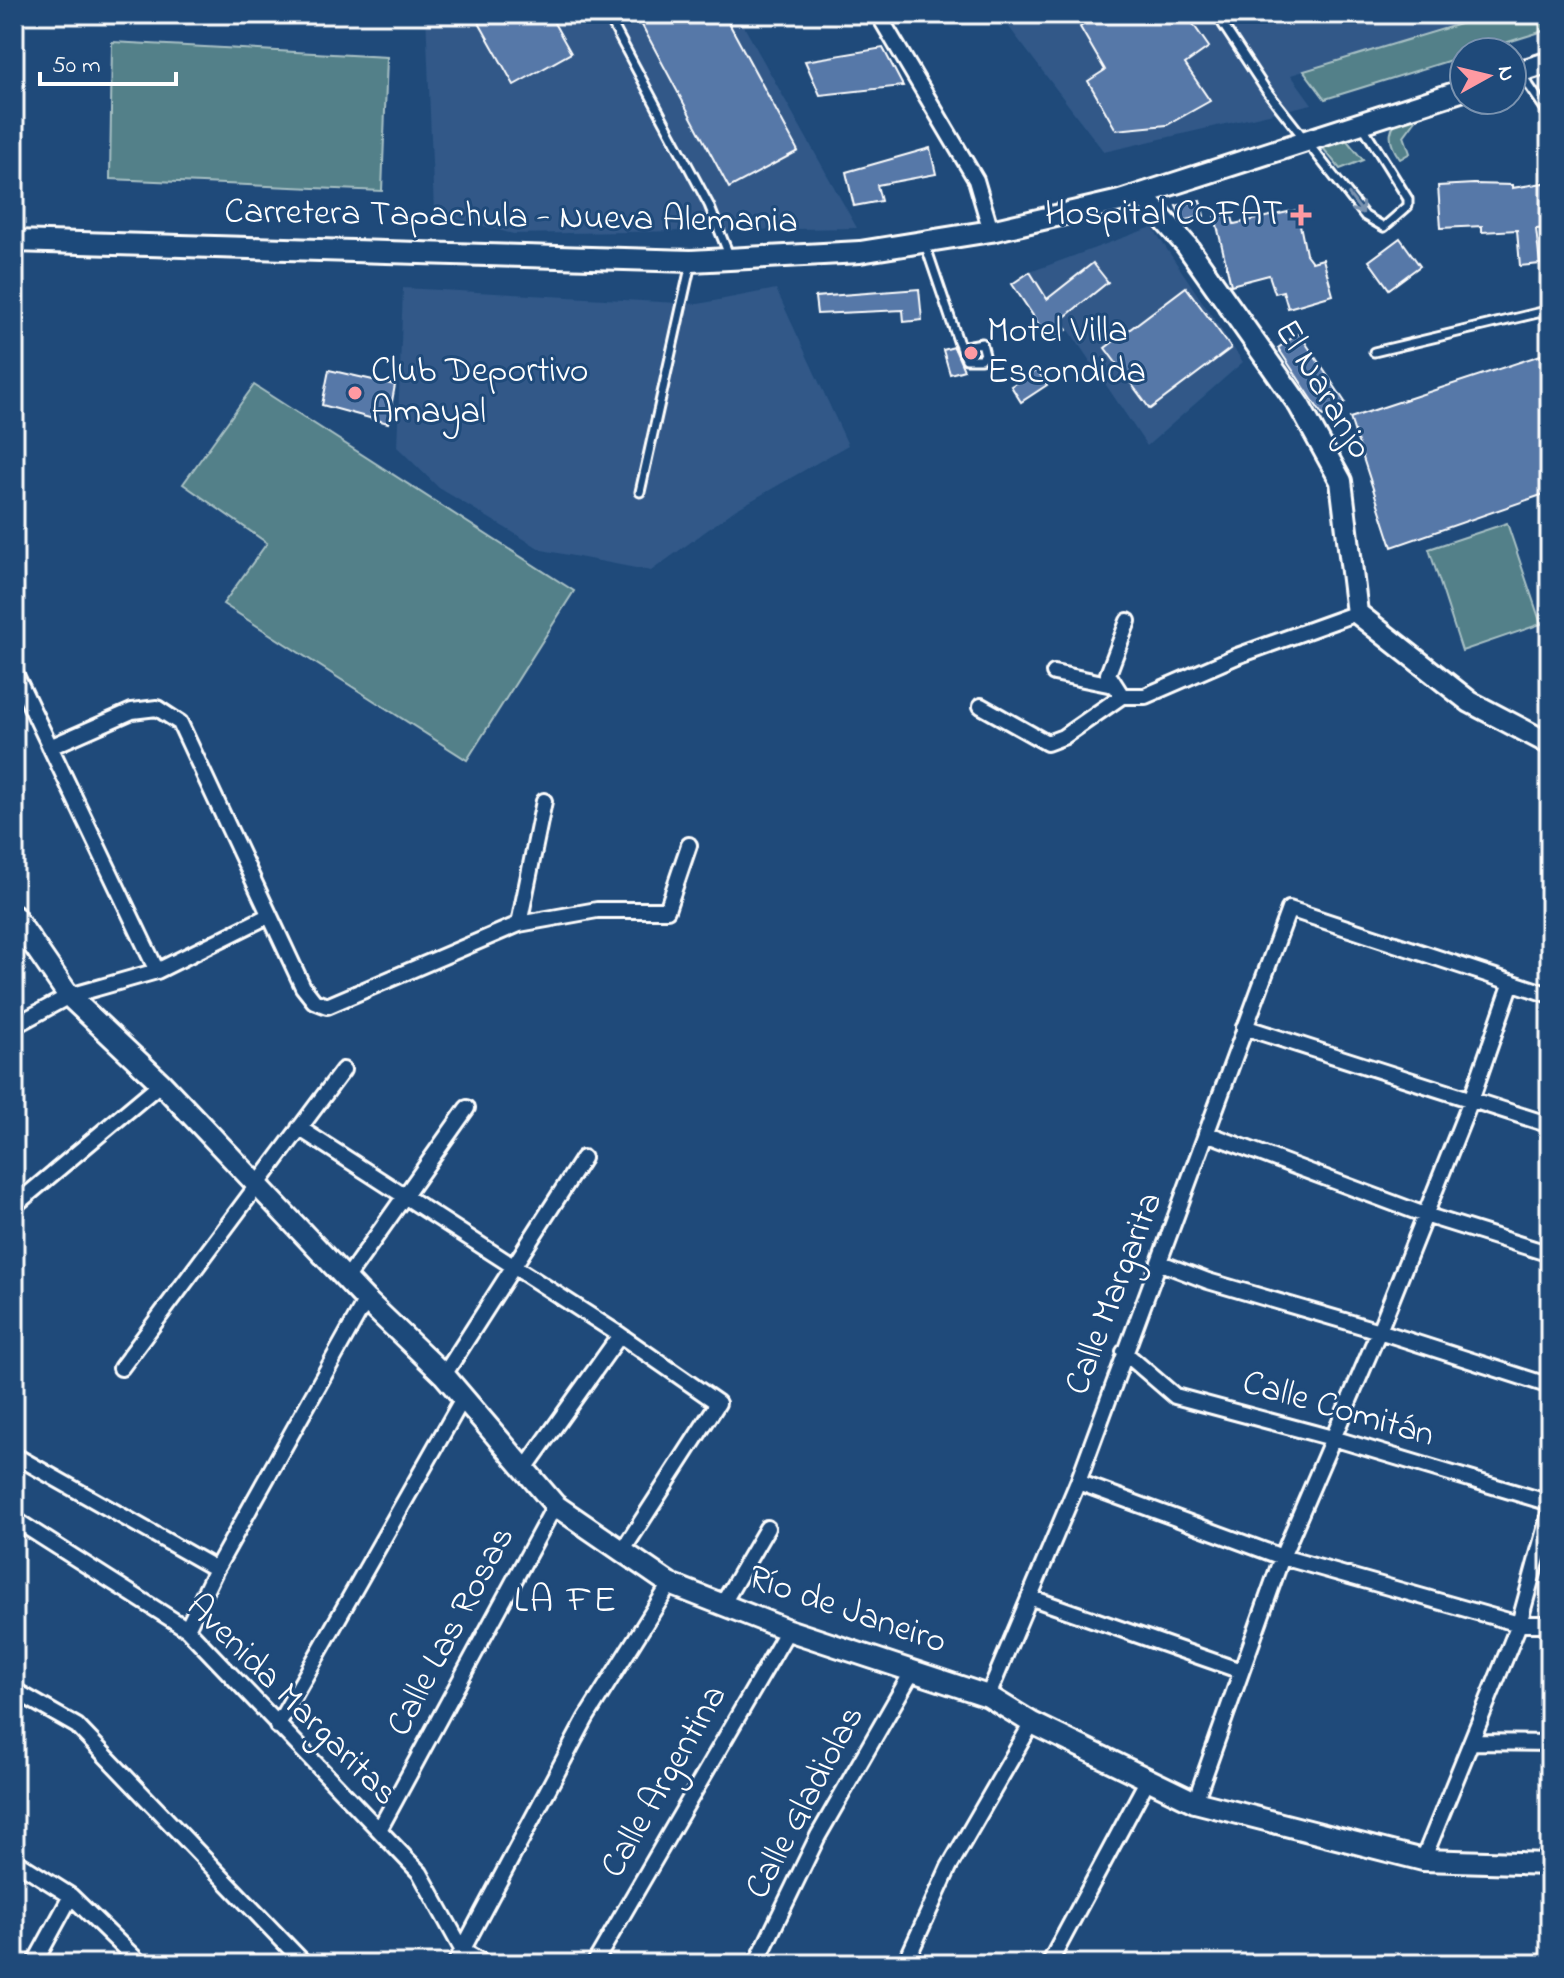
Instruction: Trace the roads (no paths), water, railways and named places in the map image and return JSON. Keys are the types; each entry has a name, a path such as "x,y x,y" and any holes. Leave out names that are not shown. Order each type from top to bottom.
{"street":[{"path":"878,14 976,180 991,231"},
{"path":"1528,69 1550,62"},
{"name":"Carretera Tapachula - Nueva Alemania","path":"14,241 691,261 860,252 991,231 1142,195 1448,95"},
{"name":"El Naranjo","path":"1142,195 1187,246 1299,405 1341,481 1357,613"},
{"path":"1054,673 1145,696 1237,656 1357,613 1470,702 1550,744"},
{"path":"1118,690 1108,674 1128,621"},
{"path":"14,671 157,971"},
{"path":"981,706 1047,743 1063,737 1118,690"},
{"path":"50,747 132,711 157,708 180,723 303,987 314,1001 327,1006 519,924 597,910 667,910 689,845"},
{"path":"519,924 544,801"},
{"name":"Calle Margarita","path":"988,1696 1078,1482 1289,909 1512,982"},
{"name":"Río de Janeiro","path":"14,916 69,996 161,1083 366,1300 444,1375 462,1400 555,1505 670,1584 788,1630 988,1696 1032,1723 1195,1802 1423,1860 1550,1864"},
{"path":"14,1026 69,996 157,971 268,916"},
{"path":"1195,1802 1282,1557 1336,1439 1471,1100 1512,982 1550,995"},
{"path":"1244,1027 1550,1125"},
{"path":"121,1368 343,1070"},
{"path":"14,1206 161,1083"},
{"path":"346,1279 467,1108"},
{"path":"299,1128 620,1335 718,1403 623,1550"},
{"path":"1206,1133 1425,1215 1550,1254"},
{"path":"444,1375 583,1158"},
{"path":"1161,1263 1208,1281 1550,1386"},
{"path":"187,1629 216,1569 366,1300"},
{"path":"524,1470 620,1335"},
{"name":"Calle Comitán","path":"1124,1352 1175,1396 1336,1439 1550,1503"},
{"path":"277,1726 462,1400"},
{"path":"14,1455 216,1569"},
{"path":"1078,1482 1282,1557 1519,1624 1550,1624"},
{"name":"Calle Las Rosas","path":"379,1830 555,1505"},
{"path":"1423,1860 1519,1624 1550,1511"},
{"name":"Avenida Margaritas","path":"14,1519 187,1629 420,1873 459,1958"},
{"path":"722,1605 767,1528"},
{"path":"486,1964 459,1958 586,1718 670,1584"},
{"path":"1029,1597 1241,1671"},
{"name":"Calle Argentina","path":"594,1964 788,1630"},
{"name":"Calle Gladiolas","path":"756,1964 818,1836 912,1672"},
{"path":"14,1690 77,1726 305,1964"},
{"path":"905,1964 949,1867 1032,1723"},
{"path":"1471,1742 1550,1743"},
{"path":"1049,1964 1148,1779"},
{"path":"14,1860 71,1896 141,1964"},
{"path":"34,1964 71,1896"},
{"path":"193,1964 204,1964"}],"lane":[{"path":"607,14 709,205 731,261"},
{"path":"1216,14 1266,90 1365,216 1384,227 1408,206 1408,199 1360,123"},
{"path":"1528,88 1550,116"},
{"path":"925,243 960,347"},
{"path":"640,492 691,261"},
{"path":"1374,352 1550,310"}],"place":[{"name":"Hospital COFAT","path":"1301,215"},
{"name":"Motel Villa Escondida","path":"971,353"},
{"name":"Club Deportivo Amayal","path":"355,393"}],"district":[{"name":"LA FE","path":"566,1602"}]}
